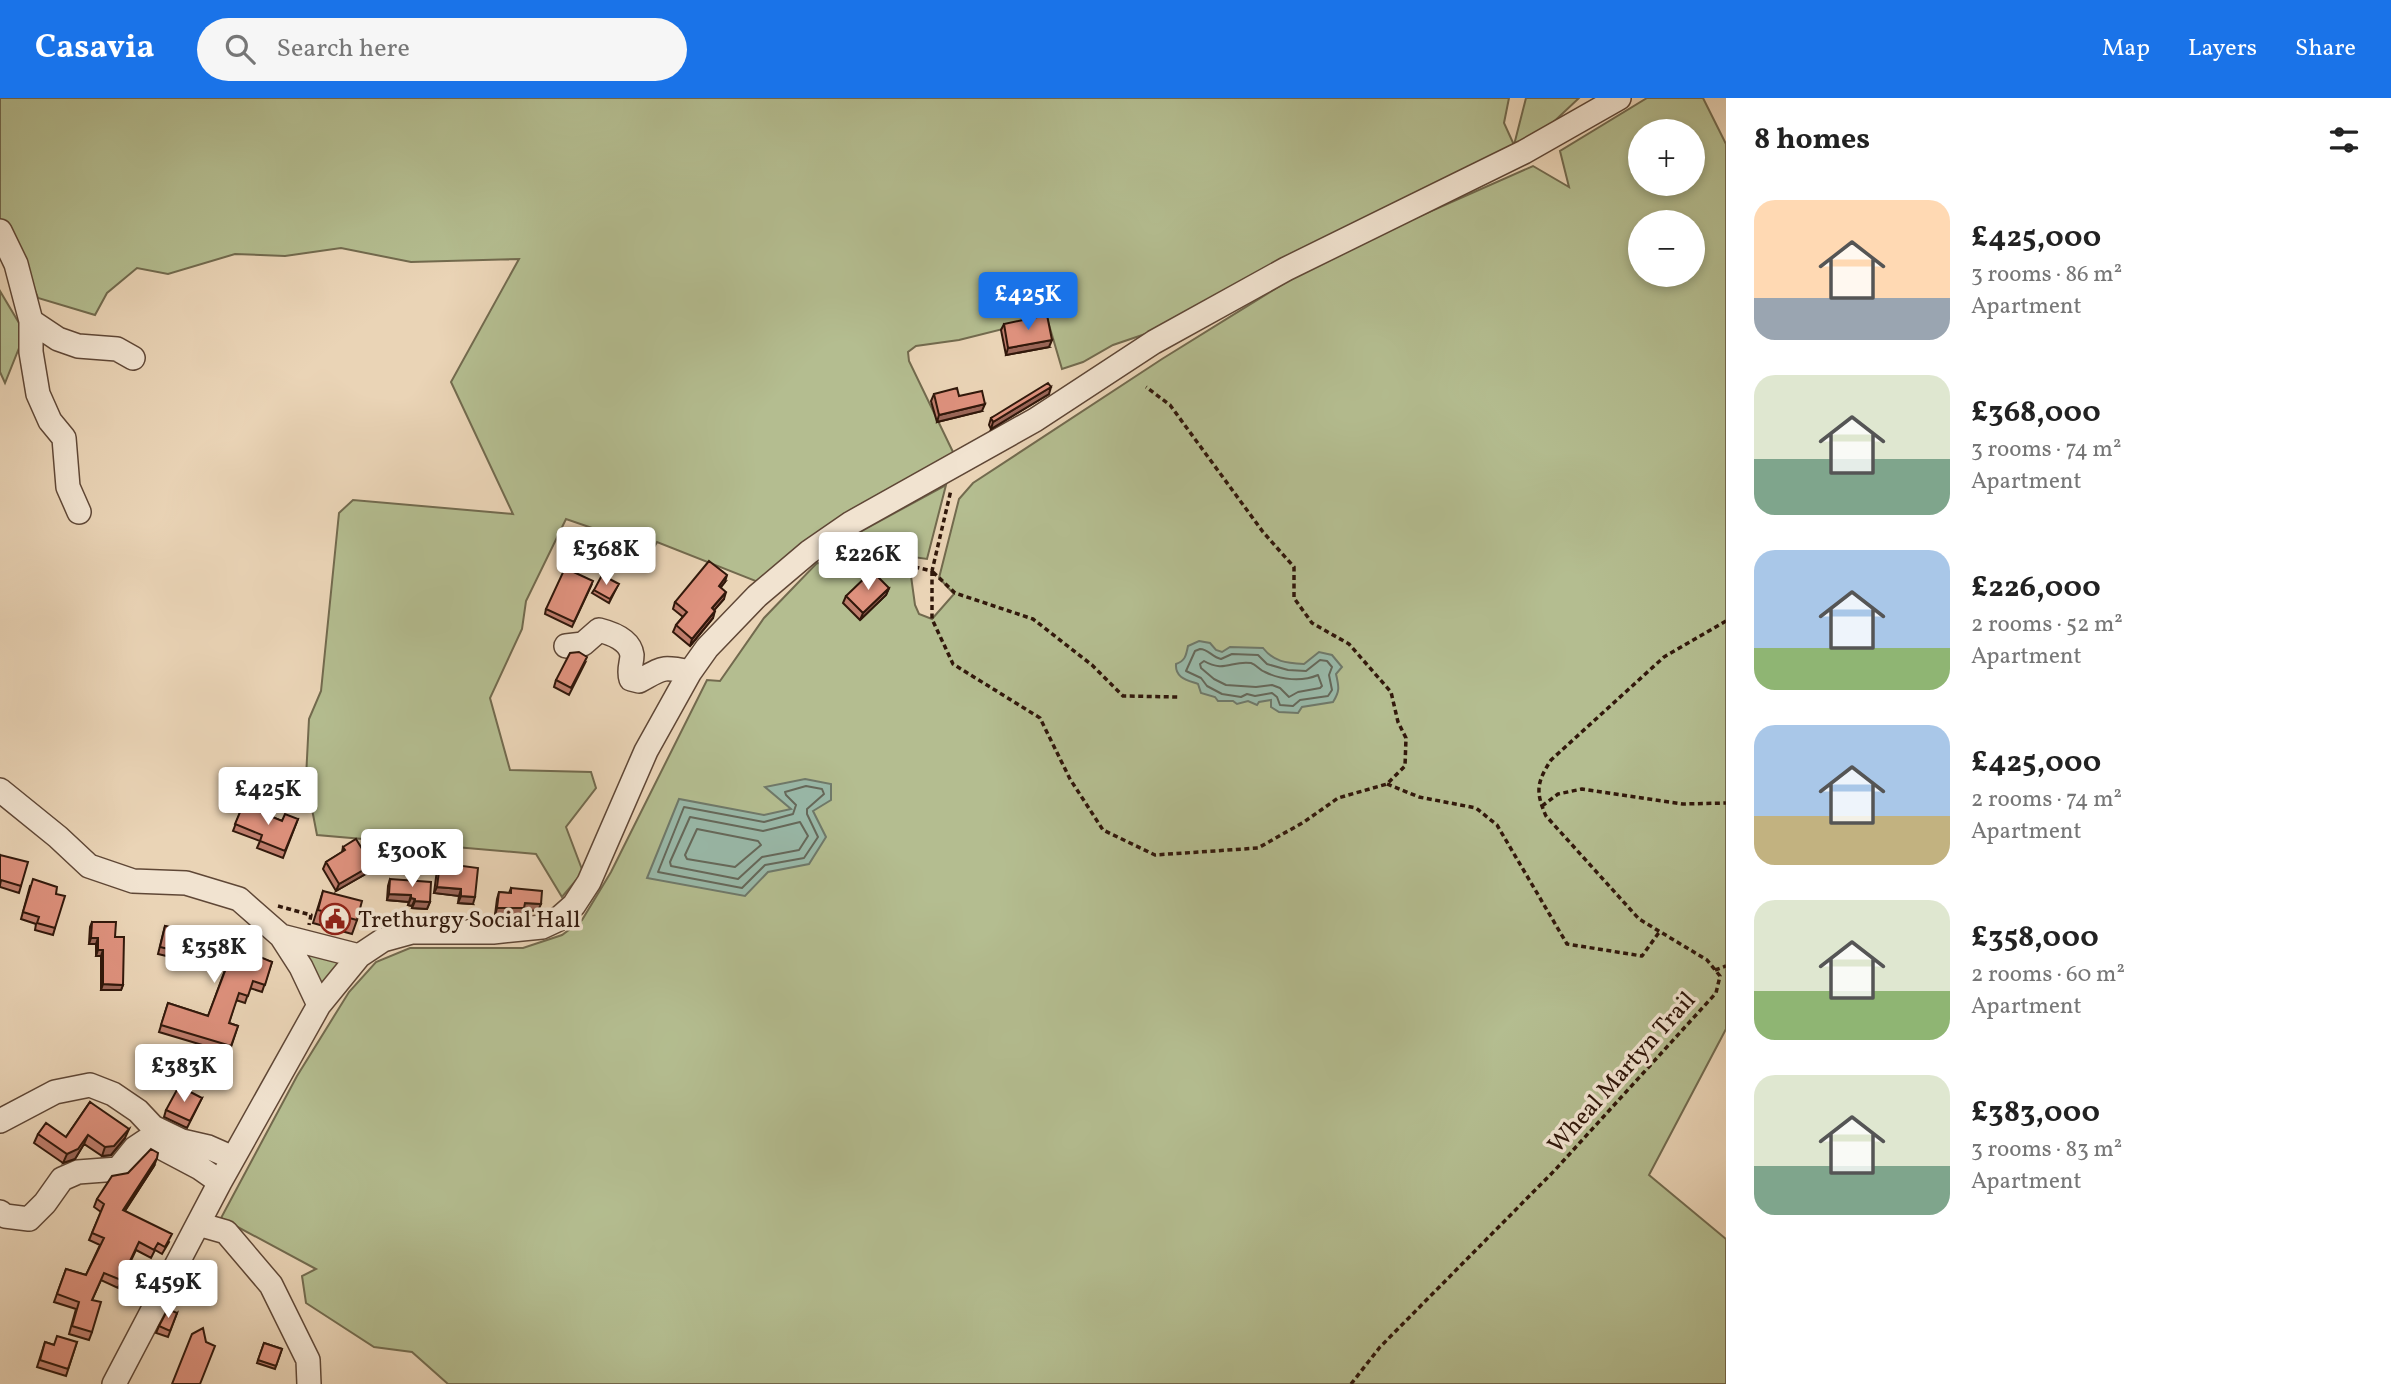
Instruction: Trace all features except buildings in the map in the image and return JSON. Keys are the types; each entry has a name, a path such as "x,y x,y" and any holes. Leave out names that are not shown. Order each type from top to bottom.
{"street":[{"path":"1580,120 1591,98"},
{"path":"114,1384 220,1182 318,1005 359,956 383,940 412,932 493,932 542,927 557,920 574,905 589,882 646,751 690,672 706,648 757,596 809,552 851,523 1035,420 1154,342 1286,269 1524,152 1619,98"},
{"path":"0,231 16,264 31,321 31,352 38,394 50,421 64,438 68,487 79,512"},
{"path":"31,321 58,339 78,346 117,349 133,358"},
{"path":"566,646 583,644 599,630 615,635 631,649 631,679 639,681 656,669 670,668 690,672"},
{"path":"0,790 89,866 133,881 186,883 239,899 282,936 318,1005"},
{"path":"282,936 359,956"},
{"path":"0,1121 55,1092 90,1085 113,1094 138,1111 153,1127 182,1141 208,1147 233,1158"},
{"path":"0,1212 5,1216 29,1219 45,1203 62,1179 78,1172 118,1169 135,1148 147,1140 200,1168 220,1182"},
{"path":"198,1224 226,1233 271,1284 308,1360 309,1384"}],"path":[{"path":"957,464 932,571 932,619 953,664 1040,718 1070,779 1103,830 1155,855 1258,848 1304,822 1338,798 1387,784 1405,766 1406,738 1398,722 1391,692 1349,644 1312,623 1294,598 1294,567 1263,532 1170,405 1146,387"},
{"path":"809,552 881,559 932,571 954,593 1033,618 1092,665 1123,696 1179,697"},
{"path":"1726,621 1664,657 1551,760 1539,778 1538,798 1542,806 1558,794 1582,789 1683,804 1726,803"},
{"path":"1387,784 1419,797 1476,808 1497,825 1567,944 1642,956 1660,931"},
{"name":"Wheal Martyn Trail","path":"1351,1384 1380,1347 1555,1170 1716,993 1720,976 1707,960 1639,919 1546,816 1542,806"},
{"path":"239,899 256,900 311,915 308,925 319,928"},
{"path":"1715,970 1726,966"}],"shaded area":[{"path":"0,98 1509,98 1504,123 1514,145 1526,98 1579,98 1544,131 1160,329 1113,345 1083,362 1062,369 1047,318 959,340 916,346 908,352 909,361 953,452 952,458 758,582 657,542 653,549 566,519 526,601 522,629 490,698 510,770 591,772 596,788 566,827 583,872 562,897 536,854 317,835 306,778 309,719 321,691 339,513 353,500 513,514 451,382 519,259 411,262 341,248 285,256 235,254 168,274 137,268 107,293 95,315 38,298 21,258 0,222"},
{"path":"1647,98 1703,98 1726,144 1726,1029 1649,1175 1726,1239 1726,1384 448,1384 412,1352 374,1347 306,1303 302,1276 316,1269 221,1218 297,1076 349,992 376,962 410,948 523,948 562,935 582,920 611,872 707,680 720,681 764,618 817,563 886,567 911,576 919,614 932,619 954,594 939,578 959,499 973,483 1162,359 1307,269 1352,246 1533,166 1569,187 1560,151"},
{"path":"0,291 25,333 5,383 0,372"},
{"path":"946,485 927,559 834,546"},
{"path":"300,951 342,960 320,989"}],"water":[{"path":"1199,641 1210,643 1222,652 1230,647 1263,648 1276,659 1292,663 1304,664 1319,652 1332,655 1342,667 1336,674 1337,695 1333,702 1302,707 1298,713 1279,712 1271,707 1271,700 1259,702 1257,705 1248,701 1237,704 1233,701 1218,701 1215,697 1201,693 1198,684 1182,678 1176,669 1176,664 1185,658 1188,646"},
{"path":"805,779 831,784 831,800 813,811 826,837 809,864 768,872 745,896 647,878 679,799 764,815 791,809 765,787"}],"place":[{"name":"Trethurgy Social Hall","path":"335,919"}]}
